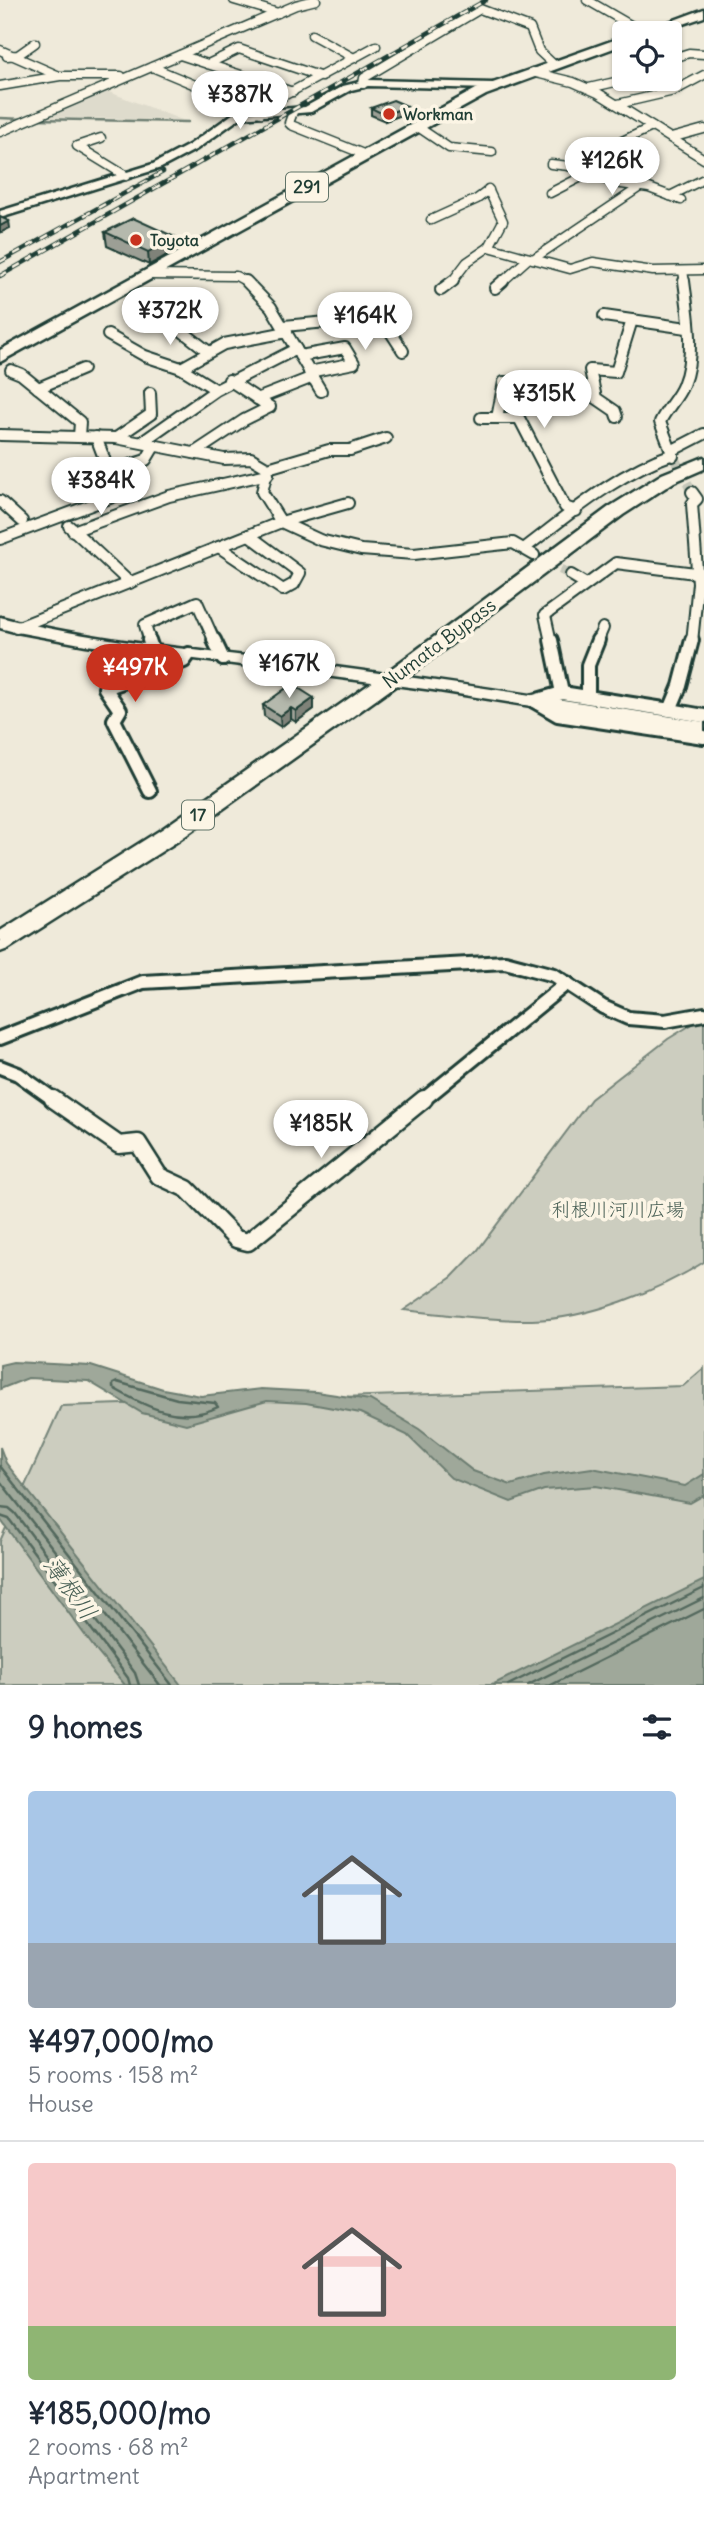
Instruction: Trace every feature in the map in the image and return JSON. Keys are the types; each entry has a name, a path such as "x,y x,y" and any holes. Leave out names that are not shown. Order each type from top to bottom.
{"highway":[{"path":"680,21 704,13"},
{"name":"291","path":"0,357 493,86 612,45"},
{"name":"Numata Bypass","path":"0,943 170,835 391,679 616,511 668,478 704,462"}],"street":[{"path":"234,0 278,13"},
{"path":"0,132 278,13 316,0"},
{"path":"587,0 624,21"},
{"path":"363,84 363,78 381,65 480,9 530,28 539,51 554,65"},
{"path":"312,35 354,58"},
{"path":"11,56 18,55 35,43"},
{"path":"0,215 157,166 193,147 231,118 263,109 376,46"},
{"path":"208,64 239,49 322,77"},
{"path":"0,53 60,76"},
{"path":"682,56 704,54"},
{"path":"180,55 293,92"},
{"path":"152,67 212,92 263,109 293,112 307,110 346,88 363,84 493,86"},
{"path":"532,72 589,88 704,159"},
{"path":"0,86 60,76 95,78 134,74"},
{"path":"618,104 674,91 704,75"},
{"path":"589,88 612,83"},
{"path":"293,112 289,123 291,125 366,155"},
{"path":"418,127 449,148 492,152"},
{"path":"569,166 652,127"},
{"path":"671,138 704,129"},
{"path":"102,138 77,146 126,176"},
{"path":"551,164 569,166 615,183 640,187 681,200"},
{"path":"551,192 589,173"},
{"path":"670,196 704,179"},
{"path":"495,288 531,258 640,187"},
{"path":"431,220 477,199 488,190 503,222 489,247 467,262 448,287 441,290"},
{"path":"489,247 570,269 593,262 653,271 704,270"},
{"path":"673,453 660,422 683,385 687,367 687,296 683,271"},
{"path":"149,275 242,277 274,310 321,391"},
{"path":"160,314 209,352"},
{"path":"181,368 224,345 286,330 379,314 402,351"},
{"path":"604,316 687,328"},
{"path":"617,417 615,411 596,398 590,370 616,372 632,320"},
{"path":"108,335 145,356 181,368 215,389"},
{"path":"142,442 187,406 229,380 298,352 345,348 354,363 311,374 257,399"},
{"path":"38,388 83,369"},
{"path":"11,370 21,373 80,422 79,436"},
{"path":"194,453 244,420 270,407 229,380"},
{"path":"497,418 504,382 538,385"},
{"path":"116,438 150,414 150,393"},
{"path":"481,418 519,418 565,507 576,511"},
{"path":"268,471 262,492 281,522 320,540 361,550 414,554 513,543 529,551 576,511 655,458 673,453 704,434"},
{"path":"0,435 116,438 225,458 251,458 268,471"},
{"path":"0,539 118,495 96,437"},
{"path":"73,531 169,496 268,471 329,450 349,450 386,438"},
{"path":"108,472 146,460 155,445"},
{"path":"670,710 687,674 703,574 700,533 692,504 698,496"},
{"path":"0,501 22,521"},
{"path":"16,628 281,522 348,503"},
{"path":"62,516 78,539 91,546 130,583"},
{"path":"219,547 283,590 294,584 300,573 248,535"},
{"path":"562,693 545,615 616,563 703,574"},
{"path":"571,575 586,584"},
{"path":"152,649 145,625 197,602 223,659"},
{"path":"0,622 16,628 152,649 391,679 704,728"},
{"path":"588,697 588,665 603,628"},
{"path":"150,791 114,720 120,709 105,688 184,661 189,654"},
{"path":"534,701 562,693 704,716"},
{"path":"534,701 558,715 704,737"},
{"path":"0,1038 143,982 505,962 554,975 603,1007 628,1018 664,1021 704,1014"},
{"path":"0,1067 18,1074 119,1145 138,1143 159,1176 187,1189 236,1239 248,1242 567,982"}],"shaded area":[{"path":"104,90 182,120 39,117"}],"green space":[{"name":"利根川河川広場","path":"704,1017 704,1262 644,1293 576,1315 532,1320 404,1310 452,1277 477,1251 591,1099 668,1039"},
{"path":"704,1368 704,1685 0,1685 0,1541 61,1406 683,1386"}],"water":[{"path":"13,1362 91,1366 163,1389 201,1396 261,1389 316,1392 370,1400 419,1429 473,1471 511,1485 544,1475 592,1468 685,1486 704,1474 704,1495 690,1503 596,1486 544,1490 511,1502 451,1478 407,1435 360,1413 306,1403 267,1401 186,1424 142,1413 88,1381 28,1378 0,1389 0,1365"},
{"name":"薄根川","path":"0,1447 6,1463 181,1685 125,1685 98,1653 0,1519"},
{"path":"704,1580 704,1685 492,1685"}],"building":[{"path":"393,100 407,106 385,115 371,108"},
{"path":"0,217 9,221 0,226"},
{"path":"133,218 175,237 148,252 105,232"},
{"path":"292,684 314,698 296,711 291,708 280,716 263,705"}],"waterway":[{"path":"0,118 24,119"},
{"path":"36,119 188,122"}],"tunnel":[{"path":"673,456 692,492"},
{"path":"534,555 571,575"}],"railway":[{"path":"0,276 486,0"},
{"path":"0,262 163,172"}],"place":[{"name":"Workman","path":"389,114"},
{"name":"Toyota","path":"136,240"}]}
